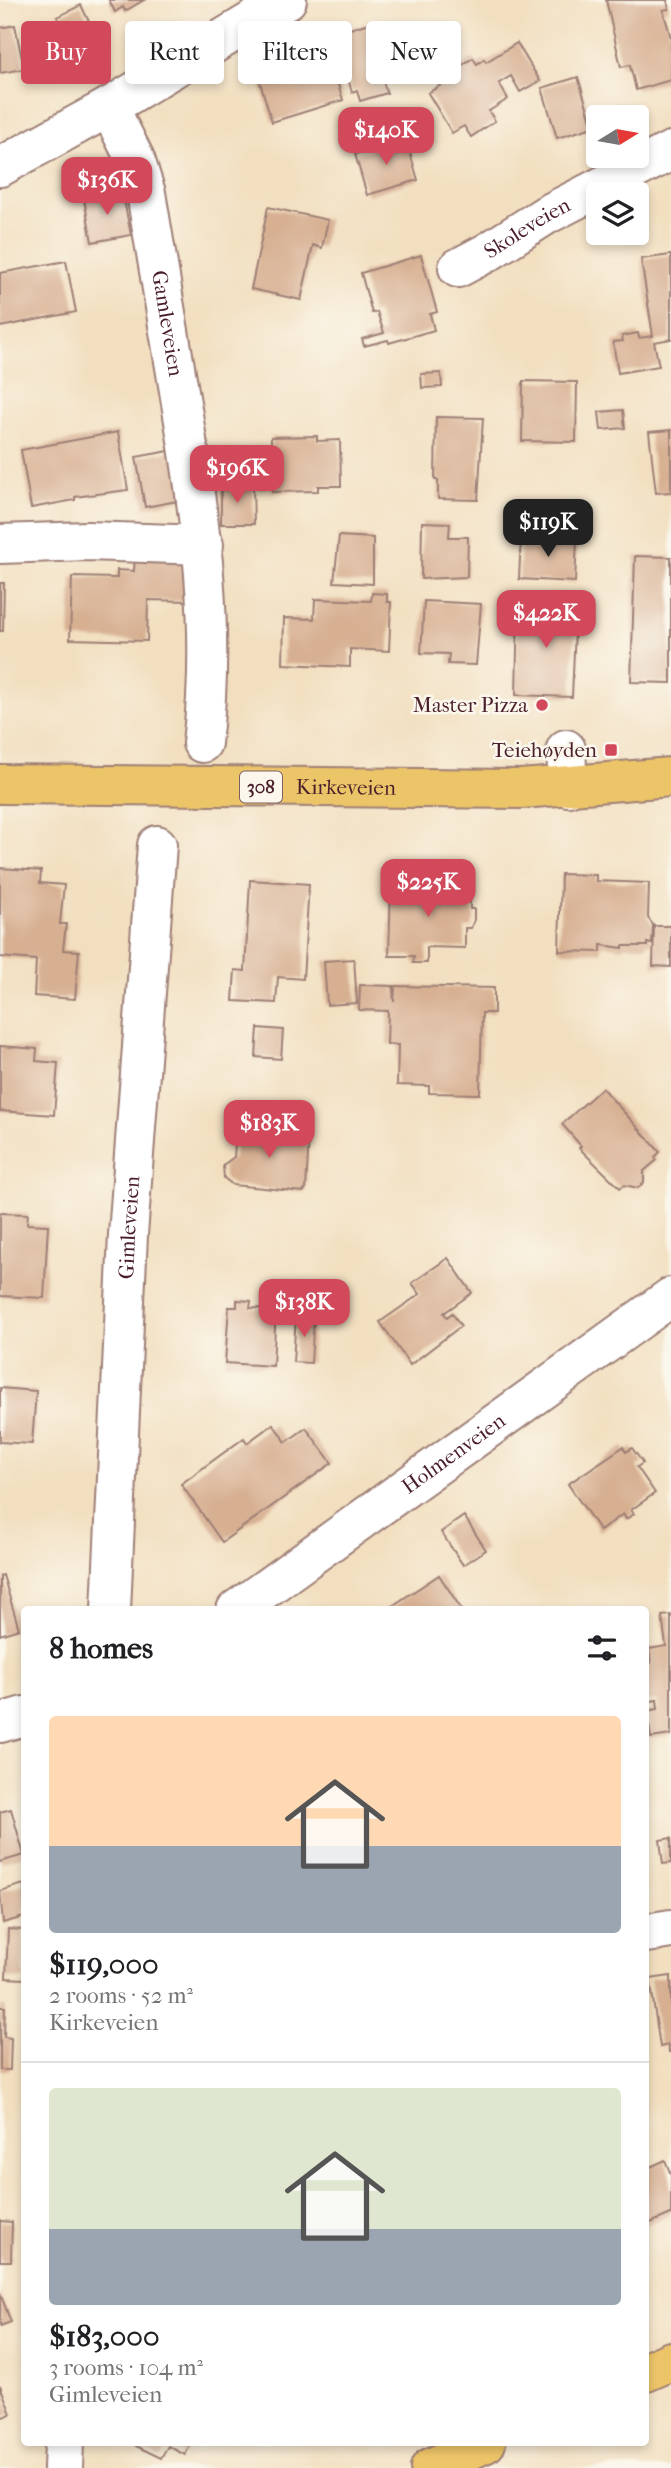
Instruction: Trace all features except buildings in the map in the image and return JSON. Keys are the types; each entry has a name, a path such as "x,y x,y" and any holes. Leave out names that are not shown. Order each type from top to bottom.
{"main road":[{"name":"Kirkeveien","path":"568,787 671,777"},
{"name":"Kirkeveien","path":"0,784 389,789 568,787 671,794"},
{"path":"649,2371 671,2361"},
{"path":"430,2468 479,2446"}],"street":[{"path":"0,167 109,107 287,0"},
{"name":"Gamleveien","path":"109,107 135,159 146,192 204,545"},
{"name":"Skoleveien","path":"458,268 488,253 546,215 671,150"},
{"path":"0,544 87,541 204,545 208,691 202,743"},
{"path":"566,750 568,787"},
{"name":"Gimleveien","path":"111,1606 128,1235 157,845"},
{"name":"Holmenveien","path":"242,1606 671,1297"},
{"path":"0,1723 21,1717"},
{"path":"649,1933 671,1929"},
{"path":"63,2468 64,2446"}],"place":[{"name":"Master Pizza","path":"542,705"},
{"name":"Teiehøyden","path":"611,750"}]}
